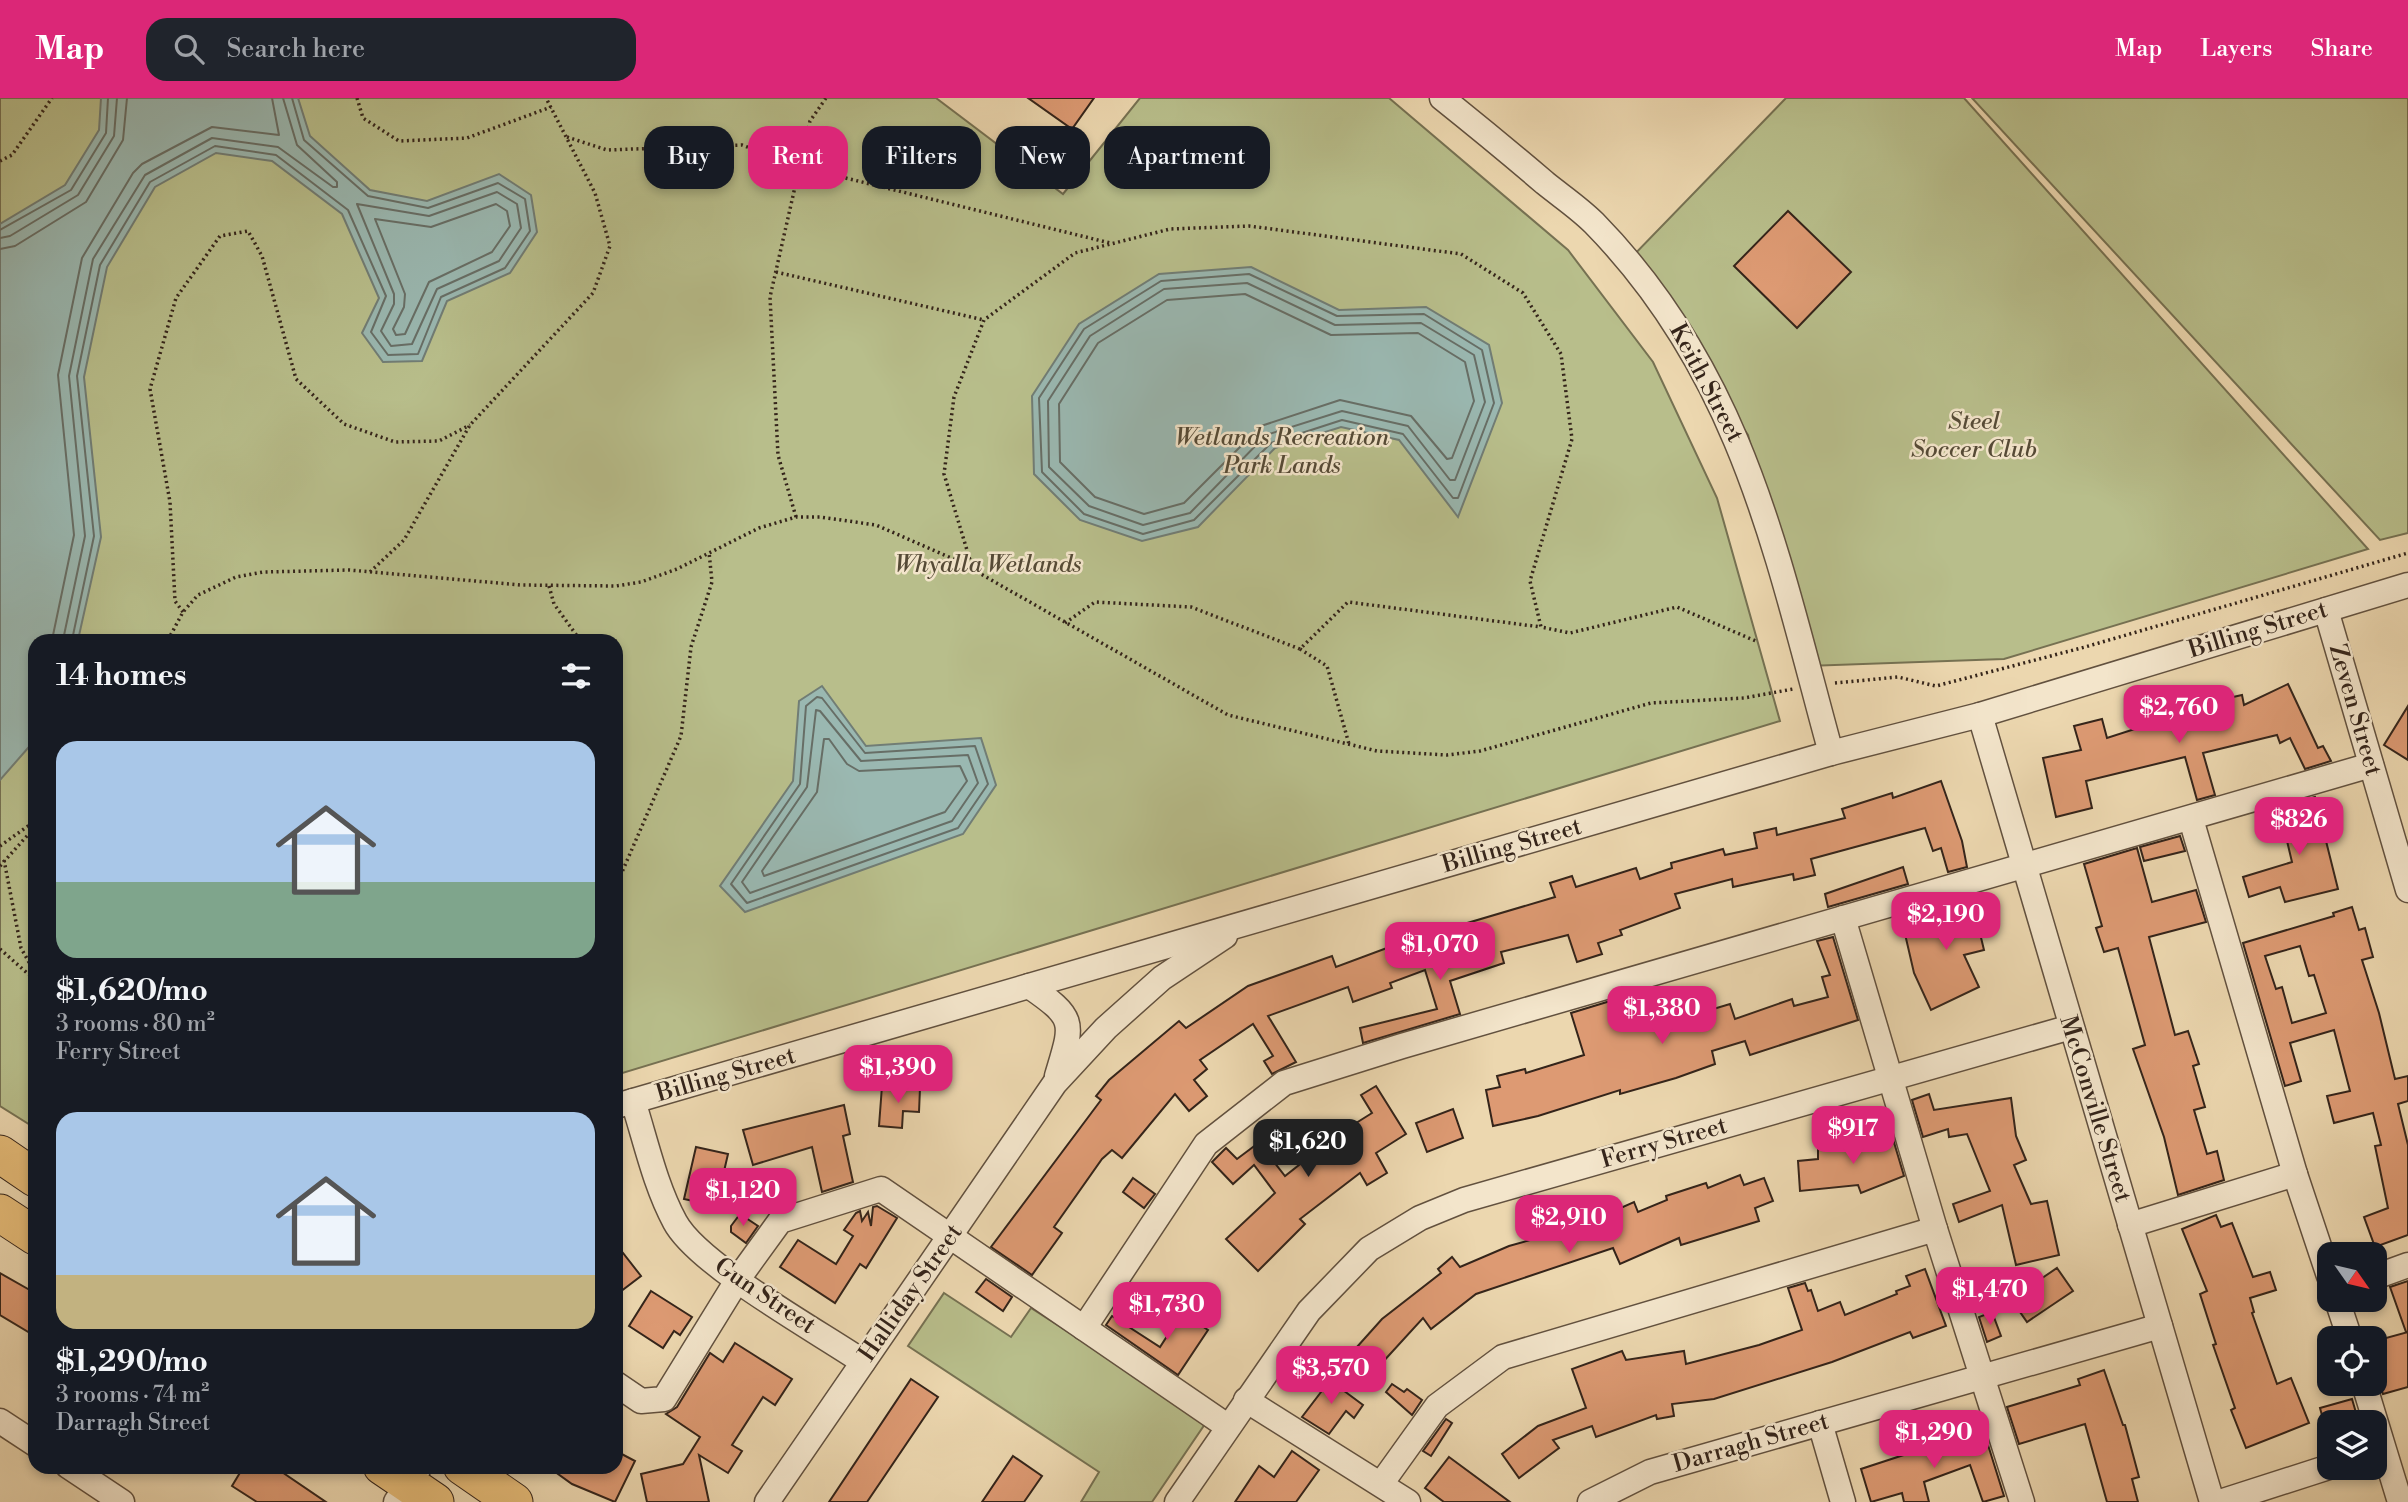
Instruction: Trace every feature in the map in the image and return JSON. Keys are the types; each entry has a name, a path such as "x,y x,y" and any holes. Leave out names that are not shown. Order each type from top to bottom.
{"highway":[{"path":"0,1154 28,1173"},
{"path":"0,1213 28,1231"},
{"path":"474,1474 514,1502"}],"street":[{"name":"Keith Street","path":"1442,98 1592,222 1641,277 1682,331 1728,416 1760,497 1831,753"},
{"name":"Billing Street","path":"625,1104 1831,753 1980,715 2408,585"},
{"name":"Zeven Street","path":"2326,610 2408,890"},
{"name":"McConville Street","path":"1980,715 2213,1502"},
{"path":"1084,1328 1206,1144 1284,1083 1402,1046 2371,765"},
{"path":"2191,819 2295,1174 2318,1242"},
{"path":"1843,918 1935,1229 2022,1502"},
{"name":"Halliday Street","path":"767,1502 1055,1083 1106,1028 1162,978 1245,923"},
{"name":"Halliday Street","path":"1029,986 1062,1009 1070,1033 1055,1083"},
{"name":"Ferry Street","path":"1177,1502 1309,1311 1369,1250 1420,1218 1464,1200 2071,1027"},
{"name":"Gun Street","path":"625,1104 677,1225 711,1261 863,1362"},
{"path":"2130,1225 2295,1174"},
{"path":"623,1389 641,1401 664,1399 738,1279 780,1221 881,1189 1227,1426"},
{"path":"1381,1484 1437,1406 1503,1357 1935,1229"},
{"path":"2387,1273 2408,1265"},
{"name":"Darragh Street","path":"1590,1502 1650,1472 2160,1326"},
{"path":"2369,1396 2389,1447 2400,1502"},
{"path":"1246,1400 1408,1502"},
{"path":"0,1421 28,1439"},
{"path":"1820,1423 1843,1502"},
{"path":"2220,1502 2317,1470"},
{"path":"80,1474 122,1502"}],"path":[{"path":"0,161 12,155 52,98"},
{"path":"357,98 363,118 399,141 467,138 551,107"},
{"path":"370,572 404,541 470,425 593,293 610,246 595,193 547,98"},
{"path":"809,126 826,98"},
{"path":"566,137 607,150 748,147"},
{"path":"848,178 1112,243"},
{"path":"796,189 770,298 778,455 796,517"},
{"path":"973,570 944,474 954,397 985,320 1075,253 1170,229 1249,226 1461,254 1523,293 1562,354 1572,439 1530,581 1541,627"},
{"path":"183,612 175,601 170,502 150,389 176,298 220,236 248,232 262,256 296,379 344,424 395,442 439,441 470,425"},
{"path":"776,272 985,320"},
{"path":"171,634 183,612 198,596 236,577 274,572 370,572 549,586 616,586 641,582 677,569 759,528 796,517 876,525 901,534 973,570 1228,715 1349,745 1410,754 1480,751 1651,703 1744,698 1813,686 1898,677 1936,686 2060,654 2408,553"},
{"path":"623,870 681,736 691,647 712,582 709,552"},
{"path":"549,586 554,604 576,634"},
{"path":"1065,623 1095,602 1191,607 1300,649 1327,666 1349,745"},
{"path":"1300,649 1348,602 1570,633 1677,607 1758,642"},
{"path":"0,846 28,826"},
{"path":"0,866 28,834"},
{"path":"4,860 20,948 28,961"},
{"path":"0,948 28,974"}],"green space":[{"name":"Whyalla Wetlands","path":"0,98 936,98 973,126 862,126 862,189 981,189 981,132 995,143 995,189 1056,189 1063,194 1067,189 1090,189 1090,160 1104,143 1104,189 1270,189 1270,126 1118,126 1140,98 1389,98 1568,250 1653,362 1717,498 1780,721 623,1073 623,634 28,634 28,1124 0,1106"},
{"name":"Steel Soccer Club","path":"1786,98 1964,98 2368,549 2004,659 1807,666 1748,435 1628,261"},
{"path":"1972,98 2408,98 2408,533 2380,540"},
{"path":"944,1293 1011,1337 1031,1308 1207,1421 1152,1502 1081,1502 1099,1472 908,1346"}],"water":[{"path":"101,98 298,98 310,136 370,190 427,201 499,174 531,195 537,232 510,273 447,301 422,361 383,362 362,333 379,298 342,214 272,161 216,153 155,187 107,267 84,377 101,537 79,634 28,634 28,748 0,780 0,224 65,185 99,130"},
{"path":"1251,267 1339,310 1426,307 1489,345 1502,403 1458,517 1399,440 1341,427 1275,448 1198,527 1142,541 1080,520 1034,474 1032,396 1079,324 1159,274"},
{"path":"822,686 866,746 981,738 996,785 963,834 745,912 720,886 793,781 799,701"}],"building":[{"path":"1028,98 1094,98 1074,126 1068,126"},
{"path":"1788,211 1851,272 1797,328 1734,266"},
{"path":"2288,684 2318,748 2323,746 2331,761 2305,769 2290,738 2280,743 2277,735 2203,753 2215,795 2197,800 2185,757 2086,781 2092,808 2056,817 2043,758 2081,750 2074,726 2102,719 2107,738 2141,727 2195,716 2193,706 2242,695 2244,705"},
{"path":"2408,706 2408,760 2384,745"},
{"path":"1941,781 1962,841 1967,867 1948,872 1941,848 1933,851 1925,828 1811,859 1815,875 1794,880 1793,874 1733,887 1732,879 1675,894 1680,908 1620,930 1622,935 1598,943 1602,954 1577,962 1568,935 1501,952 1504,963 1450,981 1460,1014 1363,1043 1360,1028 1437,1009 1425,970 1390,983 1392,988 1353,1002 1348,987 1268,1016 1296,1062 1272,1074 1264,1061 1273,1056 1253,1024 1200,1060 1207,1069 1194,1080 1207,1096 1189,1111 1175,1094 1122,1158 1112,1150 1102,1159 1054,1227 1062,1233 1032,1275 991,1247 1101,1100 1096,1096 1109,1080 1179,1021 1186,1028 1248,986 1332,956 1336,967 1403,942 1555,897 1550,883 1572,876 1576,887 1636,868 1640,879 1672,868 1671,863 1723,849 1725,855 1757,848 1754,833 1776,828 1777,835 1845,818 1842,809 1892,793 1893,798"},
{"path":"2315,797 2338,889 2285,902 2280,887 2249,897 2243,877 2292,862 2279,807"},
{"path":"2180,836 2185,851 2144,861 2140,847"},
{"path":"2137,848 2152,902 2196,890 2206,922 2149,937 2175,1035 2188,1031 2199,1064 2193,1066 2205,1107 2194,1110 2207,1154 2217,1151 2224,1180 2178,1195 2164,1137 2133,1049 2145,1045 2118,948 2104,952 2096,928 2102,926 2084,864"},
{"path":"1903,867 1908,884 1828,907 1825,894"},
{"path":"1971,896 1984,950 1964,955 1979,987 1931,1010 1914,973 1905,934 1933,928 1929,909"},
{"path":"2352,907 2359,930 2365,928 2373,957 2362,960 2379,1013 2395,1079 2408,1076 2408,1101 2398,1104 2408,1145 2408,1235 2387,1243 2373,1242 2364,1217 2388,1208 2375,1146 2381,1145 2373,1113 2334,1123 2327,1096 2350,1091 2334,1030 2290,1043 2301,1081 2285,1086 2243,943 2334,916 2333,913","holes":["2300,946 2309,976 2314,975 2326,1013 2292,1023 2282,987 2276,989 2265,956"]},
{"path":"1833,937 1858,1020 1750,1055 1745,1041 1712,1051 1715,1064 1676,1078 1620,1094 1620,1090 1538,1116 1493,1126 1486,1090 1500,1087 1497,1076 1525,1069 1526,1073 1584,1055 1571,1013 1643,991 1653,1027 1730,1004 1735,1019 1792,999 1794,1006 1828,997 1822,977 1830,975 1817,941"},
{"path":"882,1086 920,1088 919,1112 903,1111 902,1128 879,1126"},
{"path":"1376,1086 1406,1134 1376,1153 1387,1173 1367,1185 1360,1173 1300,1219 1305,1224 1258,1271 1226,1239 1275,1193 1254,1165 1233,1184 1212,1162 1226,1148 1237,1159 1273,1132 1280,1141 1267,1153 1285,1176 1337,1135 1372,1113 1361,1095"},
{"path":"1929,1094 1934,1110 2011,1098 2016,1136 2026,1160 2014,1165 2031,1204 2047,1201 2059,1255 2016,1265 2002,1205 1959,1222 1953,1204 1990,1191 1967,1134 1949,1137 1948,1129 1923,1137 1912,1100"},
{"path":"844,1105 850,1134 843,1136 853,1182 822,1192 812,1147 753,1165 743,1130"},
{"path":"1453,1109 1463,1138 1427,1152 1416,1123"},
{"path":"1890,1129 1904,1176 1861,1193 1858,1185 1800,1191 1798,1161 1818,1159 1818,1149 1847,1147"},
{"path":"696,1147 728,1154 716,1206 684,1199"},
{"path":"1740,1175 1744,1185 1764,1178 1773,1201 1755,1208 1759,1221 1681,1245 1679,1238 1620,1264 1613,1248 1476,1294 1431,1329 1423,1318 1370,1376 1348,1357 1382,1319 1441,1273 1438,1269 1452,1257 1460,1267 1509,1246 1580,1226 1634,1202 1638,1212 1667,1200 1666,1196 1706,1183 1708,1188"},
{"path":"1133,1178 1155,1194 1144,1208 1123,1192"},
{"path":"877,1206 897,1218 866,1268 860,1264 835,1303 780,1267 798,1240 836,1264 853,1236 844,1230 856,1213 860,1211 862,1221 868,1212 871,1226 873,1207"},
{"path":"740,1214 758,1226 746,1243 731,1232 731,1226"},
{"path":"2216,1215 2221,1227 2232,1223 2253,1277 2270,1272 2276,1290 2250,1298 2254,1312 2252,1313 2277,1384 2291,1378 2309,1423 2246,1448 2231,1410 2235,1408 2213,1345 2216,1344 2200,1294 2207,1291 2182,1229"},
{"path":"623,1253 641,1276 623,1290"},
{"path":"2057,1268 2073,1291 2027,1322 2011,1299"},
{"path":"1925,1269 1946,1326 1913,1338 1910,1332 1832,1362 1714,1399 1672,1404 1674,1416 1657,1419 1656,1415 1596,1437 1592,1426 1553,1440 1559,1448 1519,1478 1502,1454 1538,1426 1586,1408 1572,1369 1622,1351 1626,1360 1684,1351 1686,1364 1759,1345 1802,1330 1788,1288 1805,1283 1808,1291 1811,1290 1818,1311 1840,1302 1845,1315 1897,1294 1896,1291 1910,1286 1906,1276"},
{"path":"0,1273 28,1289 28,1332 0,1315"},
{"path":"986,1279 1012,1297 1003,1311 976,1292"},
{"path":"2408,1281 2408,1332 2406,1332 2390,1287"},
{"path":"651,1291 692,1317 680,1335 674,1331 663,1348 629,1326"},
{"path":"1992,1312 2001,1336 1987,1342 1979,1317"},
{"path":"1182,1313 1208,1330 1178,1375 1106,1325 1112,1316 1160,1347"},
{"path":"2408,1332 2408,1387 2387,1393 2387,1338"},
{"path":"735,1343 792,1379 775,1405 763,1397 732,1445 742,1451 728,1473 699,1455 709,1502 647,1502 641,1474 683,1464 700,1437 666,1414 677,1407 710,1353 723,1362"},
{"path":"2104,1370 2125,1425 2139,1477 2132,1479 2138,1502 2107,1502 2085,1424 2019,1444 2007,1407 2080,1385 2078,1379"},
{"path":"1324,1376 1363,1405 1354,1418 1346,1411 1329,1434 1302,1417 1321,1392 1315,1388"},
{"path":"911,1379 938,1397 867,1502 829,1502"},
{"path":"1392,1384 1404,1392 1407,1389 1422,1400 1412,1415 1386,1392"},
{"path":"2352,1399 2355,1410 2321,1410"},
{"path":"1446,1419 1452,1423 1431,1456 1423,1451"},
{"path":"1983,1429 2004,1496 1983,1502 1970,1465 1924,1482 1929,1502 1904,1502 1902,1493 1871,1502 1861,1469"},
{"path":"1292,1451 1319,1470 1296,1502 1235,1502 1259,1466 1274,1477"},
{"path":"623,1455 635,1461 615,1502 572,1484 558,1474 623,1474"},
{"path":"1013,1456 1042,1476 1024,1502 982,1502"},
{"path":"1449,1457 1510,1502 1444,1502 1425,1488"},
{"path":"239,1474 285,1474 326,1502 257,1502 232,1486"}],"park label":[{"name":"Wetlands Recreation Park Lands","path":"1282,452"}]}
